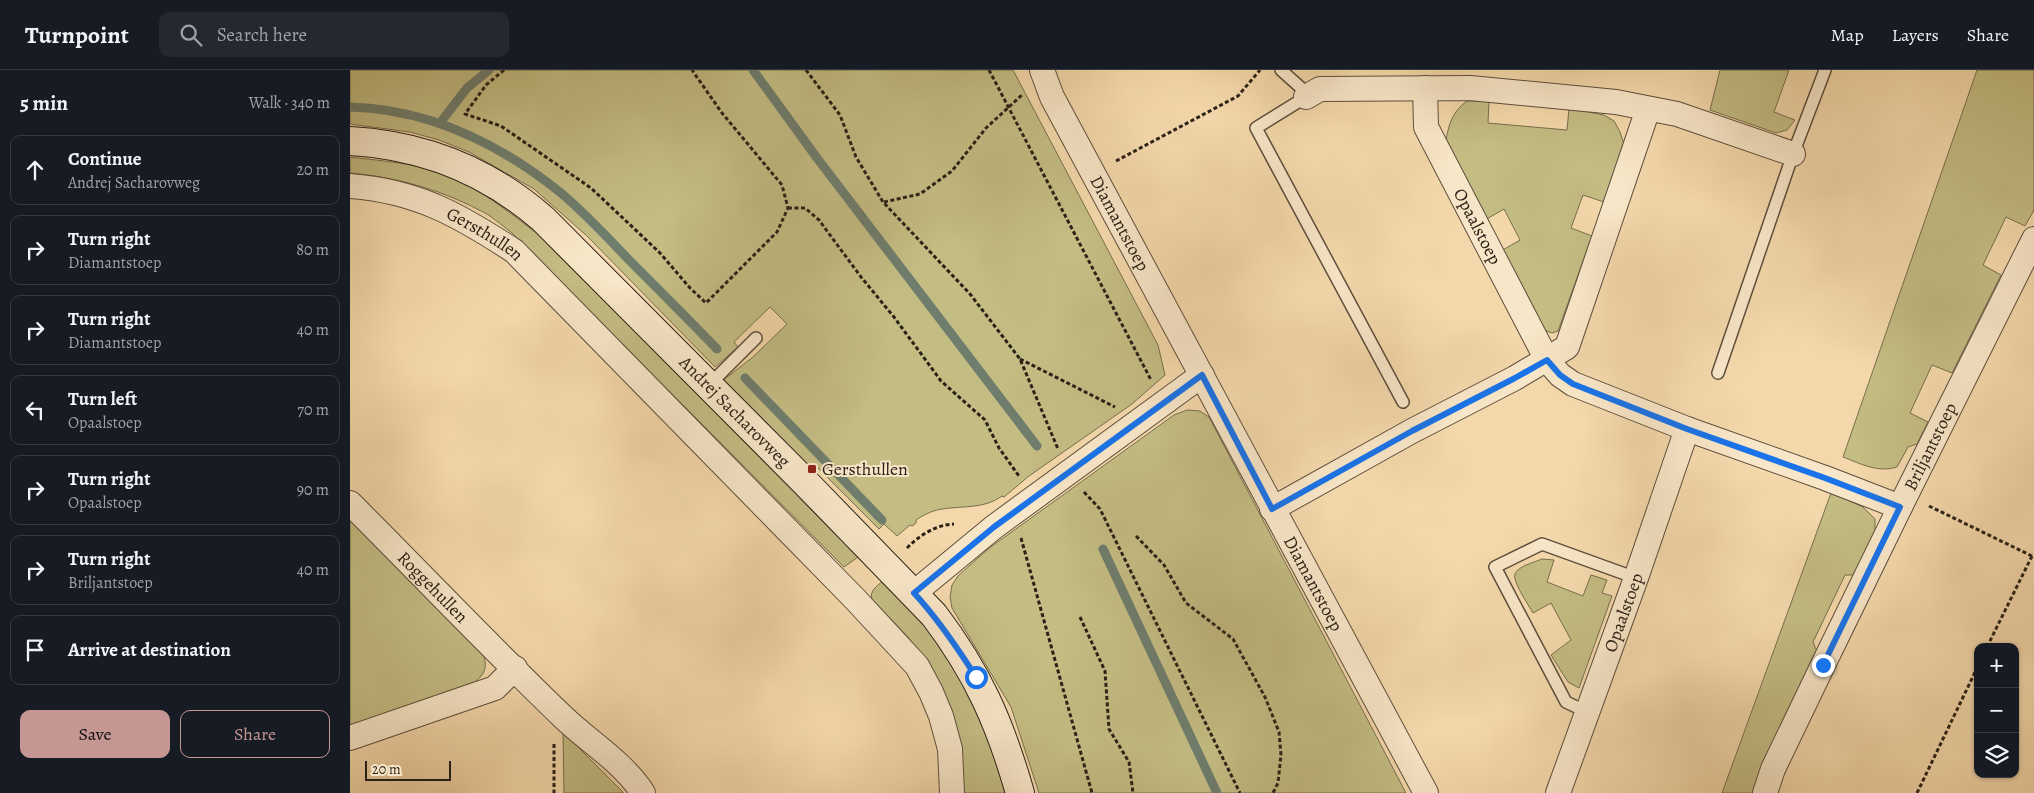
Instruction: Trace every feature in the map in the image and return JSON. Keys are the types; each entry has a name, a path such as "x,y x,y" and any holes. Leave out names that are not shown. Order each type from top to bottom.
{"street":[{"name":"Diamantstoep","path":"1042,70 1052,97 1426,793"},
{"path":"1306,97 1320,89 1425,88 1478,89 1616,102 1677,114 1793,154"},
{"name":"Opaalstoep","path":"1425,88 1426,127 1547,360 1560,375 1573,384 1687,429 1825,478 1903,501"},
{"path":"1272,509 1412,431 1515,378 1566,347 1648,109"},
{"name":"Andrej Sacharovweg","path":"350,141 383,144 436,156 460,165 522,201 543,220 709,385 934,615 976,677 997,721 1020,793"},
{"name":"Gersthullen","path":"350,186 388,191 434,205 466,220 514,251 855,599 917,666 931,692 944,724 950,749 952,793"},
{"name":"Briljantstoep","path":"1765,793 1773,770 1903,501 2034,239"},
{"path":"914,593 985,534 1202,375"},
{"name":"Opaalstoep","path":"1558,793 1636,578 1687,429"},
{"name":"Roggehullen","path":"350,503 563,717 623,770 643,793"},
{"path":"350,738 495,688 516,668"}],"lane":[{"path":"1281,70 1300,86 1306,97 1256,128 1403,402"},
{"path":"1718,373 1793,154 1825,70"},
{"path":"709,385 756,338"},
{"path":"1587,712 1566,702 1495,567 1542,544 1636,578"}],"path":[{"path":"504,70 486,85 465,114 501,126 591,188 660,253 690,288 706,303 777,232 788,208 782,185 722,113 692,70"},
{"path":"806,70 840,114 856,157 883,202 970,294 1020,359 1068,474 1100,509 1240,793"},
{"path":"989,70 1163,402"},
{"path":"1093,172 1238,96 1260,70"},
{"path":"883,202 920,194 952,171 986,128 1018,100"},
{"path":"788,208 805,208 819,220 861,277 894,316 941,381 985,420 999,448 1034,498"},
{"path":"1020,359 1140,419"},
{"path":"1903,501 2033,556 1989,643"},
{"path":"1014,513 1092,793"},
{"path":"905,550 918,536 948,525 962,524 985,534"},
{"path":"1136,536 1164,565 1186,603 1233,639 1264,697 1279,732 1281,755 1278,783 1273,793"},
{"path":"1080,617 1105,671 1109,729 1129,762 1133,793"},
{"path":"1917,793 1974,674"},
{"path":"554,793 554,728 563,717"}],"shaded area":[{"path":"350,70 1013,70 1158,345 1165,375 1132,404 1029,476 1004,497 1002,496 979,505 931,512 916,520 916,523 912,526 910,525 897,536 884,524 879,529 815,465 810,469 722,381 753,357 787,324 770,307 734,342 738,347 715,367 587,236 534,189 469,152 439,140 410,132 350,124"},
{"path":"1720,70 1789,70 1774,112 1795,120 1787,130 1776,133 1710,110"},
{"path":"1977,70 2034,70 2034,210 2025,226 2006,217 1983,265 2001,275 1952,373 1932,365 1910,413 1928,422 1917,444 1908,447 1897,467 1883,469 1870,467 1843,457"},
{"path":"1467,101 1489,101 1488,123 1567,130 1569,108 1604,115 1614,121 1620,132 1624,144 1604,202 1583,195 1571,228 1592,236 1558,331 1552,333 1544,330 1501,251 1520,240 1504,209 1485,220 1446,140 1452,118"},
{"path":"350,157 410,165 445,174 469,185 539,235 858,557 844,567 511,232 492,217 448,196 416,185 350,173"},
{"path":"1187,410 1200,411 1209,417 1406,793 1039,793 1011,707 952,608 950,597 952,585 958,576 988,549 1174,415"},
{"path":"1831,493 1863,507 1875,519 1875,538 1856,575 1845,575 1813,642 1818,654 1771,746 1754,793 1722,793"},
{"path":"350,519 482,649 485,667 479,679 469,687 350,726"},
{"path":"1542,559 1554,560 1547,582 1583,596 1591,575 1607,580 1602,593 1612,596 1579,688 1568,682 1551,655 1571,640 1551,603 1533,613 1516,582 1515,574 1517,571"},
{"path":"883,581 927,630 961,681 979,717 1005,793 962,793 927,662 908,637 872,599 873,591"},
{"path":"563,732 624,793 564,793"}],"waterway":[{"path":"440,123 467,88 489,70"},
{"path":"753,70 817,158 1037,446"},
{"path":"350,107 408,114 435,122 462,132 488,145 538,175 579,209 717,349"},
{"path":"745,378 882,520"},
{"path":"1103,549 1217,793"}],"place":[{"name":"Gersthullen","path":"812,469"}],"route":[{"path":"976,677 950,636 914,593 994,527 1202,375 1272,509 1412,431 1547,360 1560,375 1573,384 1687,429 1900,507 1823,665"}]}
